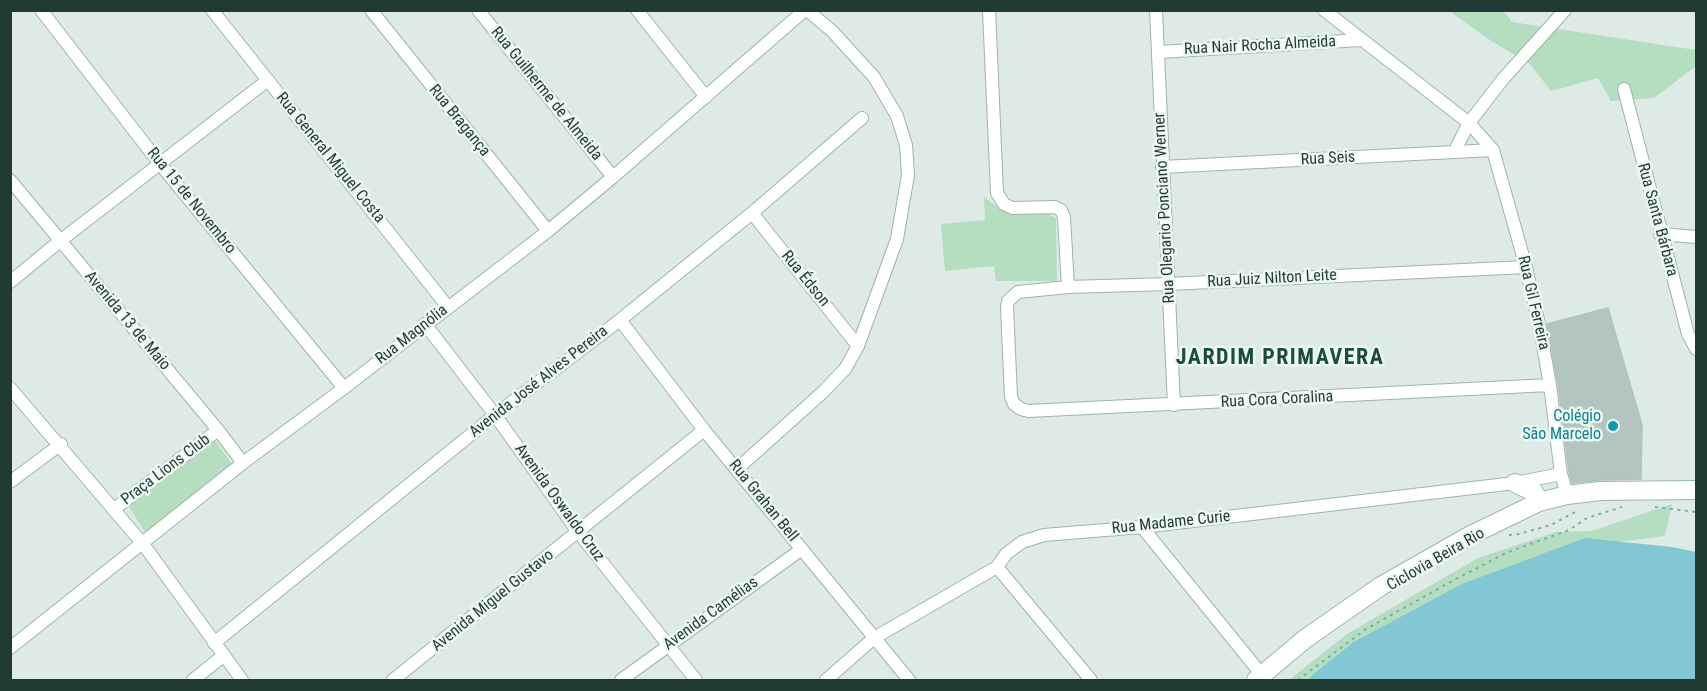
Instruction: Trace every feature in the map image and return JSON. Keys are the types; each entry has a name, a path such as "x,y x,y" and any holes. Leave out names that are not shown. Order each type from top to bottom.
{"main road":[{"path":"1515,483 1534,492 1539,502"},
{"path":"1259,678 1305,639 1381,586 1469,536 1539,502 1567,495 1600,491 1696,490"}],"street":[{"name":"Rua 15 de Novembro","path":"41,10 160,164 344,388"},
{"name":"Rua General Miguel Costa","path":"212,10 448,307"},
{"name":"Rua Bragança","path":"371,10 548,231"},
{"name":"Rua Guilherme de Almeida","path":"478,10 613,177"},
{"path":"637,10 706,97"},
{"path":"737,469 823,392 845,369 858,346 897,239 908,175 906,145 897,116 874,77 832,31 806,10"},
{"name":"Rua Magnólia","path":"10,648 243,464 548,231 806,10"},
{"path":"989,10 997,193 1004,204 1012,208 1055,207 1061,210 1064,217 1068,287"},
{"name":"Rua Olegario Ponciano Werner","path":"1156,10 1174,405"},
{"name":"Rua Gil Ferreira","path":"1324,10 1469,123 1493,150 1526,267 1540,329 1550,385 1561,474 1567,495"},
{"path":"1454,152 1469,123 1503,79 1566,10"},
{"name":"Rua Nair Rocha Almeida","path":"1159,52 1361,40"},
{"path":"10,282 268,80"},
{"name":"Rua Santa Bárbara","path":"1624,89 1660,234 1688,334 1696,349"},
{"name":"Avenida José Alves Pereira","path":"214,643 495,415 620,320 752,213 862,118"},
{"name":"Rua Seis","path":"1162,167 1493,150"},
{"name":"Avenida 13 de Maio","path":"10,180 218,430 243,464"},
{"name":"Rua Édson","path":"752,213 858,346"},
{"path":"1660,234 1696,237"},
{"name":"Rua Juiz Nilton Leite","path":"1011,397 1007,307 1008,301 1018,292 1068,287 1526,267"},
{"name":"Rua Grahan Bell","path":"620,320 704,430 909,681"},
{"name":"Avenida Oswaldo Cruz","path":"425,324 495,415 578,532 669,644 696,681"},
{"name":"Rua Cora Coralina","path":"1011,397 1014,404 1028,411 1550,385"},
{"path":"10,388 61,444 143,544 242,681"},
{"name":"Praça Lions Club","path":"114,509 218,430"},
{"name":"Avenida Miguel Gustavo","path":"393,681 704,430"},
{"path":"10,482 61,444"},
{"name":"Rua Madame Curie","path":"826,681 874,638 997,567 1006,554 1022,542 1044,535 1142,527 1515,483 1561,474"},
{"path":"1142,527 1259,678"},
{"name":"Avenida Camélias","path":"621,681 802,549"},
{"path":"997,567 1090,681"},
{"path":"193,681 223,656"}],"path":[{"path":"1645,506 1696,512"},
{"name":"Ciclovia Beira Rio","path":"1502,535 1519,534 1551,525 1586,507"},
{"path":"1298,681 1366,629 1455,580 1508,552 1569,530 1587,518 1623,507"}],"green space":[{"path":"1449,11 1504,11 1512,22 1696,50 1696,66 1654,98 1611,101 1598,78 1551,91 1530,64 1493,42"},
{"path":"984,197 1002,211 1017,214 1047,213 1056,218 1057,281 996,281 994,266 945,271 941,224 985,220"},
{"path":"214,439 233,465 146,534 127,503"},
{"path":"1672,504 1665,536 1595,545 1352,643 1306,680 1289,680 1347,634 1478,558 1556,532 1592,531"}],"water":[{"path":"1585,538 1672,547 1696,552 1696,680 1306,680 1352,643 1462,584"}],"building":[{"path":"1608,308 1642,425 1641,479 1572,483 1547,324"}],"place":[{"name":"Colégio São Marcelo","path":"1613,426"}],"district":[{"name":"JARDIM PRIMAVERA","path":"1280,358"}]}
